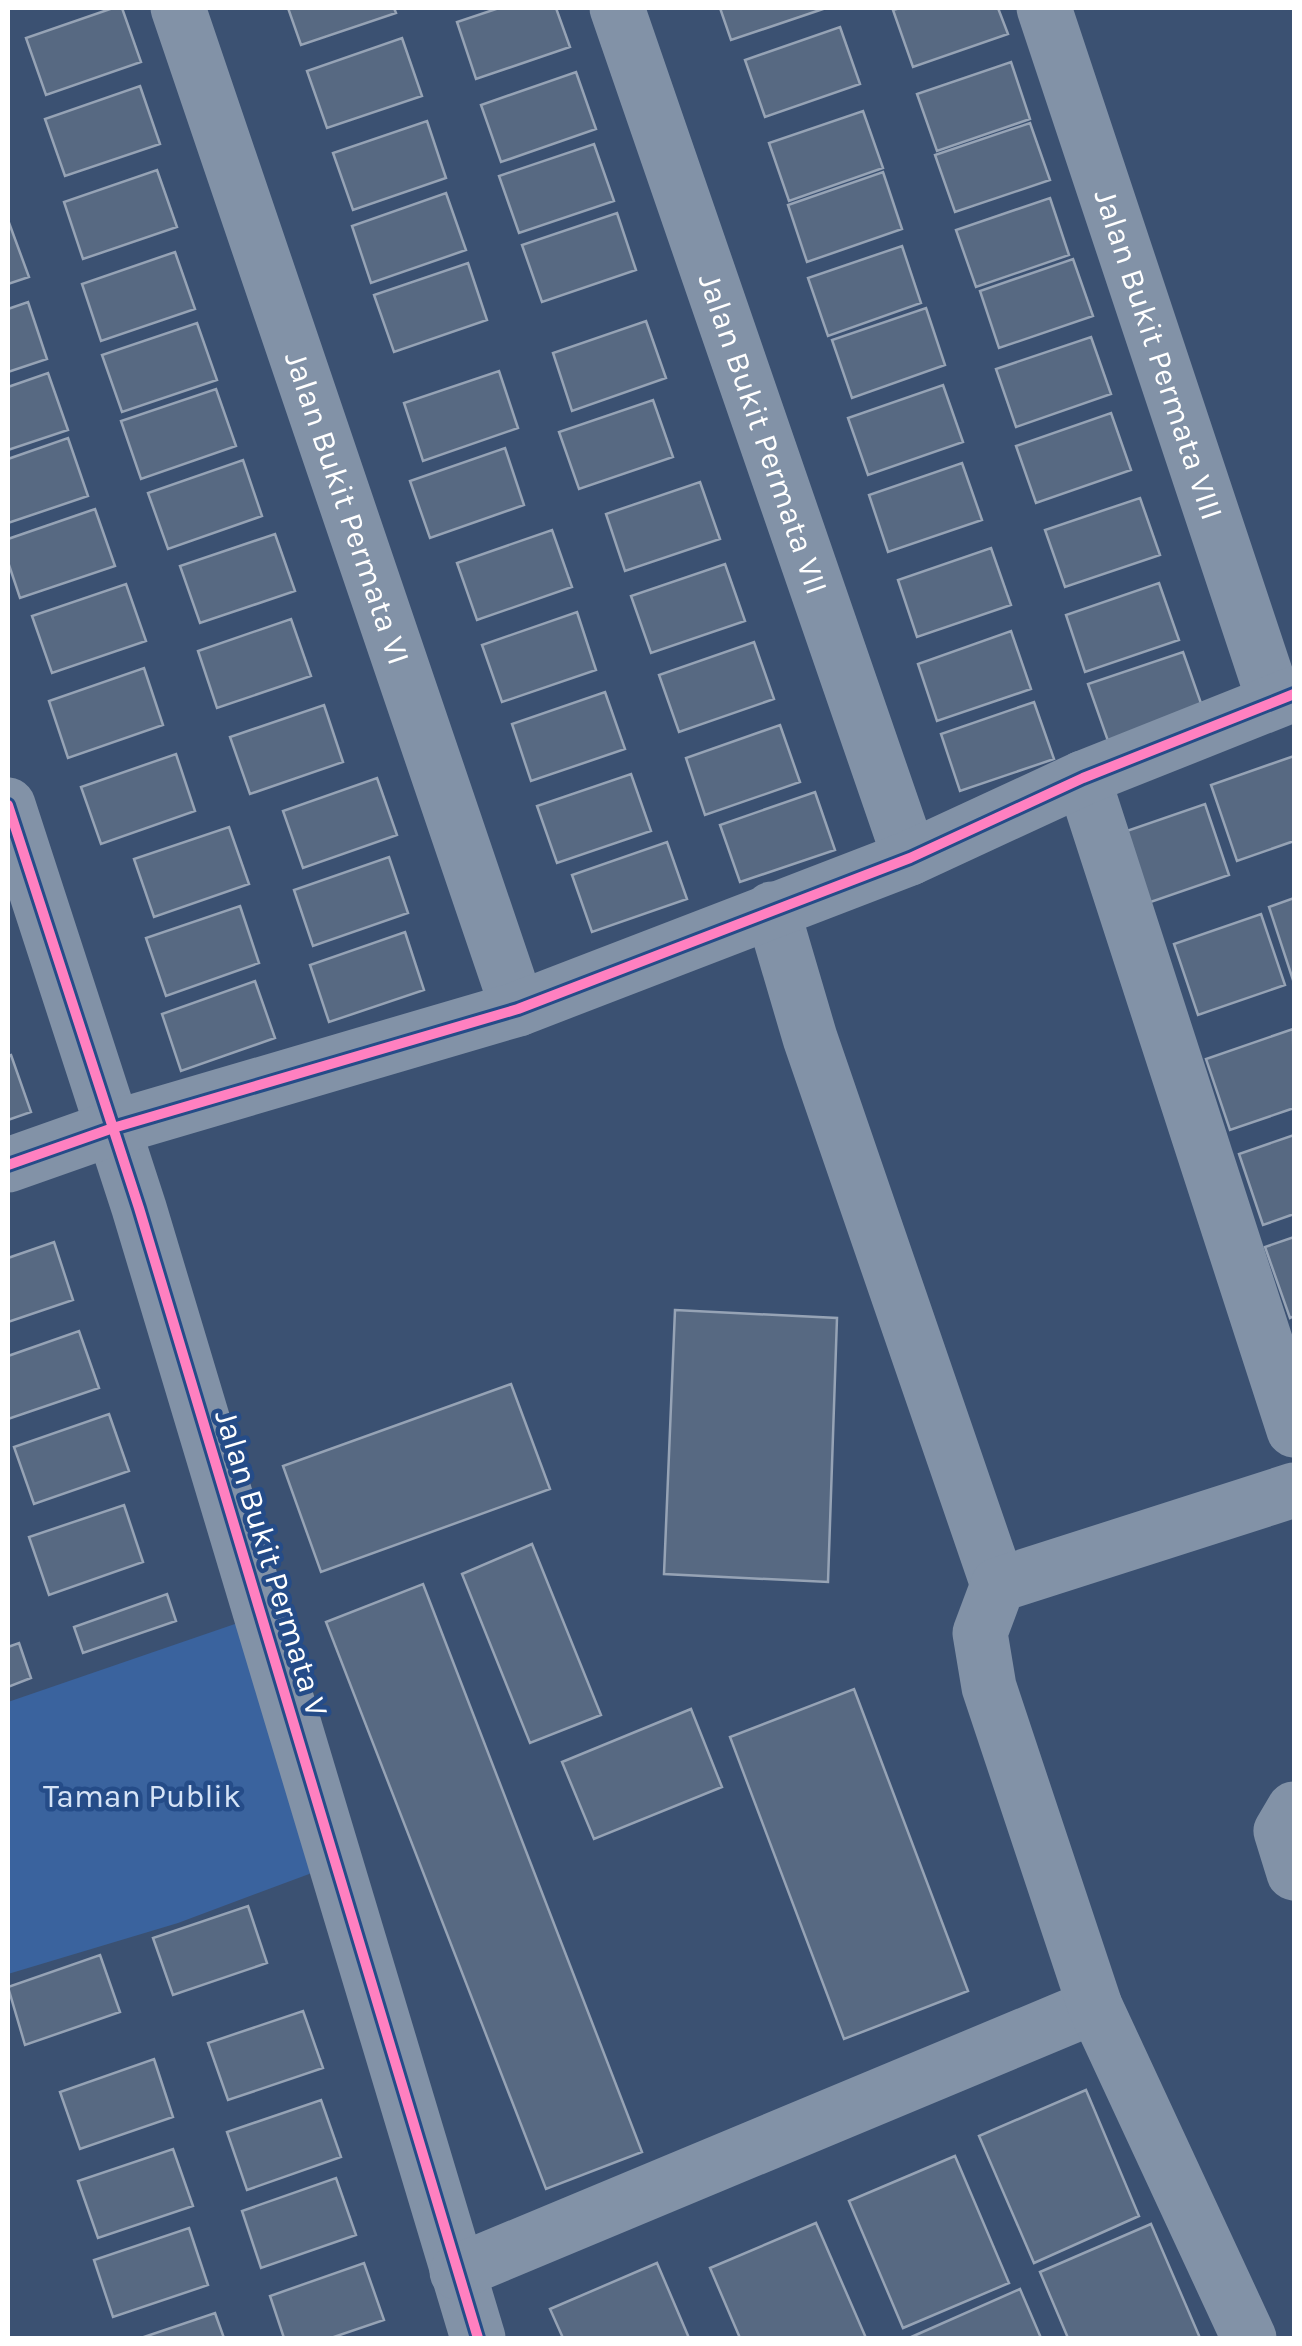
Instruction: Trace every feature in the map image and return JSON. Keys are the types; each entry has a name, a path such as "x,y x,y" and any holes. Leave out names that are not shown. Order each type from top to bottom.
{"street":[{"name":"Jalan Bukit Permata VI","path":"178,8 518,1008"},
{"name":"Jalan Bukit Permata VII","path":"617,8 910,858"},
{"name":"Jalan Bukit Permata VIII","path":"1044,8 1284,697"},
{"path":"8,1165 113,1128 518,1008 910,858 1084,778 1284,697"},
{"path":"1084,778 1294,1430"},
{"name":"Jalan Bukit Permata V","path":"8,805 113,1128 478,2338"},
{"path":"772,910 810,1038 998,1584 980,1633 989,1688 1095,2006 1250,2338"},
{"path":"998,1584 1285,1502"},
{"path":"1294,1809 1281,1831 1294,1873"},
{"path":"457,2272 1095,2006"}],"green space":[{"name":"Taman Publik","path":"261,1615 336,1864 178,1923 8,1974 8,1702"}],"building":[{"path":"122,8 141,62 46,95 26,38"},
{"path":"288,8 394,8 396,13 301,45"},
{"path":"499,8 556,8 570,47 476,79 457,22"},
{"path":"720,8 826,8 731,40"},
{"path":"998,8 1008,34 913,67 893,10"},
{"path":"840,27 860,84 765,117 745,60"},
{"path":"402,38 422,96 327,128 307,71"},
{"path":"1011,62 1030,119 937,151 917,94"},
{"path":"576,72 596,129 501,162 481,105"},
{"path":"140,86 160,144 65,176 45,119"},
{"path":"863,111 883,168 789,201 769,143"},
{"path":"427,121 446,178 353,210 333,153"},
{"path":"1030,123 1050,180 955,212 935,155"},
{"path":"594,144 614,201 519,233 499,176"},
{"path":"157,170 177,227 83,259 64,202"},
{"path":"883,172 902,229 807,262 788,205"},
{"path":"446,193 466,250 371,283 352,226"},
{"path":"1050,198 1069,255 976,287 956,230"},
{"path":"617,213 636,270 542,302 522,245"},
{"path":"8,220 29,277 8,284"},
{"path":"902,246 921,303 828,336 808,278"},
{"path":"175,252 195,309 101,341 82,284"},
{"path":"1073,259 1093,316 999,348 980,291"},
{"path":"468,263 487,320 394,352 374,295"},
{"path":"28,302 47,359 8,372 8,309"},
{"path":"926,308 945,365 852,398 832,340"},
{"path":"646,321 666,378 572,411 553,353"},
{"path":"197,323 217,380 122,412 102,355"},
{"path":"1091,337 1111,394 1016,427 996,369"},
{"path":"499,371 518,428 423,461 404,403"},
{"path":"48,373 68,430 8,450 8,387"},
{"path":"943,385 963,442 868,475 848,418"},
{"path":"216,389 236,446 141,479 121,421"},
{"path":"653,400 673,457 579,489 559,432"},
{"path":"1111,413 1131,470 1036,503 1016,446"},
{"path":"68,438 88,496 8,523 8,459"},
{"path":"505,448 524,505 430,538 410,481"},
{"path":"243,460 262,516 168,549 148,493"},
{"path":"962,463 982,520 888,552 869,495"},
{"path":"700,482 720,539 625,571 606,514"},
{"path":"1140,498 1160,555 1065,587 1045,530"},
{"path":"95,509 115,566 20,598 8,562 8,539"},
{"path":"552,530 572,587 477,620 457,563"},
{"path":"275,534 295,591 200,623 180,566"},
{"path":"991,548 1011,605 917,637 898,580"},
{"path":"725,564 745,621 651,653 631,596"},
{"path":"1159,583 1179,640 1085,672 1066,615"},
{"path":"126,584 146,641 52,673 32,616"},
{"path":"577,612 596,670 502,702 482,645"},
{"path":"291,619 311,676 217,708 198,651"},
{"path":"1011,631 1031,689 937,721 918,664"},
{"path":"754,642 774,699 679,732 659,675"},
{"path":"1183,652 1203,709 1108,741 1088,684"},
{"path":"144,668 163,725 68,758 49,701"},
{"path":"605,692 625,749 531,781 512,724"},
{"path":"1034,702 1054,759 960,791 941,734"},
{"path":"324,705 343,762 250,794 230,737"},
{"path":"780,725 800,782 705,815 686,758"},
{"path":"176,754 195,811 101,844 81,787"},
{"path":"1294,756 1294,841 1237,861 1211,785"},
{"path":"631,774 651,831 557,863 537,806"},
{"path":"377,778 397,835 303,868 283,811"},
{"path":"815,792 835,850 740,882 720,825"},
{"path":"1205,804 1229,875 1142,905 1118,834"},
{"path":"229,827 249,884 154,917 134,859"},
{"path":"667,842 687,899 592,932 572,875"},
{"path":"389,857 408,913 313,946 294,890"},
{"path":"1294,898 1294,983 1269,907"},
{"path":"240,906 259,963 166,996 146,938"},
{"path":"1261,914 1285,985 1198,1015 1174,944"},
{"path":"405,932 424,990 329,1022 310,965"},
{"path":"255,981 275,1038 181,1071 162,1014"},
{"path":"1293,1029 1294,1108 1230,1130 1206,1059"},
{"path":"11,1055 31,1112 8,1120 8,1056"},
{"path":"1294,1135 1294,1214 1263,1225 1239,1154"},
{"path":"1294,1237 1294,1316 1290,1318 1265,1247"},
{"path":"54,1242 73,1300 8,1322 8,1258"},
{"path":"675,1310 837,1318 828,1582 664,1574"},
{"path":"79,1331 99,1388 8,1419 8,1356"},
{"path":"511,1384 550,1489 321,1572 283,1466"},
{"path":"109,1414 129,1471 34,1504 14,1447"},
{"path":"124,1505 143,1562 49,1595 29,1537"},
{"path":"532,1544 601,1715 530,1743 462,1574"},
{"path":"423,1584 642,2152 546,2189 326,1622"},
{"path":"167,1594 176,1621 83,1653 74,1627"},
{"path":"19,1643 31,1678 8,1687 8,1647"},
{"path":"854,1689 968,1991 844,2039 730,1737"},
{"path":"691,1709 722,1787 594,1839 562,1762"},
{"path":"248,1906 267,1963 173,1995 153,1938"},
{"path":"100,1955 120,2012 25,2045 8,1987"},
{"path":"303,2011 323,2068 228,2100 208,2043"},
{"path":"154,2059 173,2117 80,2149 60,2092"},
{"path":"1086,2090 1139,2216 1034,2263 979,2136"},
{"path":"321,2100 341,2157 247,2190 227,2132"},
{"path":"173,2149 193,2206 98,2238 78,2181"},
{"path":"955,2156 1009,2283 903,2328 849,2201"},
{"path":"336,2178 356,2235 261,2268 242,2211"},
{"path":"816,2223 866,2338 740,2338 710,2268"},
{"path":"1151,2224 1200,2338 1068,2338 1040,2272"},
{"path":"189,2228 208,2285 113,2317 94,2260"},
{"path":"364,2263 384,2320 331,2338 284,2338 270,2296"},
{"path":"657,2263 689,2338 563,2338 550,2309"},
{"path":"1020,2289 1041,2338 909,2338"},
{"path":"215,2313 224,2338 141,2338"}],"cycle path":[{"path":"8,1165 113,1128 518,1009 910,858 1083,778 1294,694"},
{"path":"8,805 139,1208 478,2338"}]}
